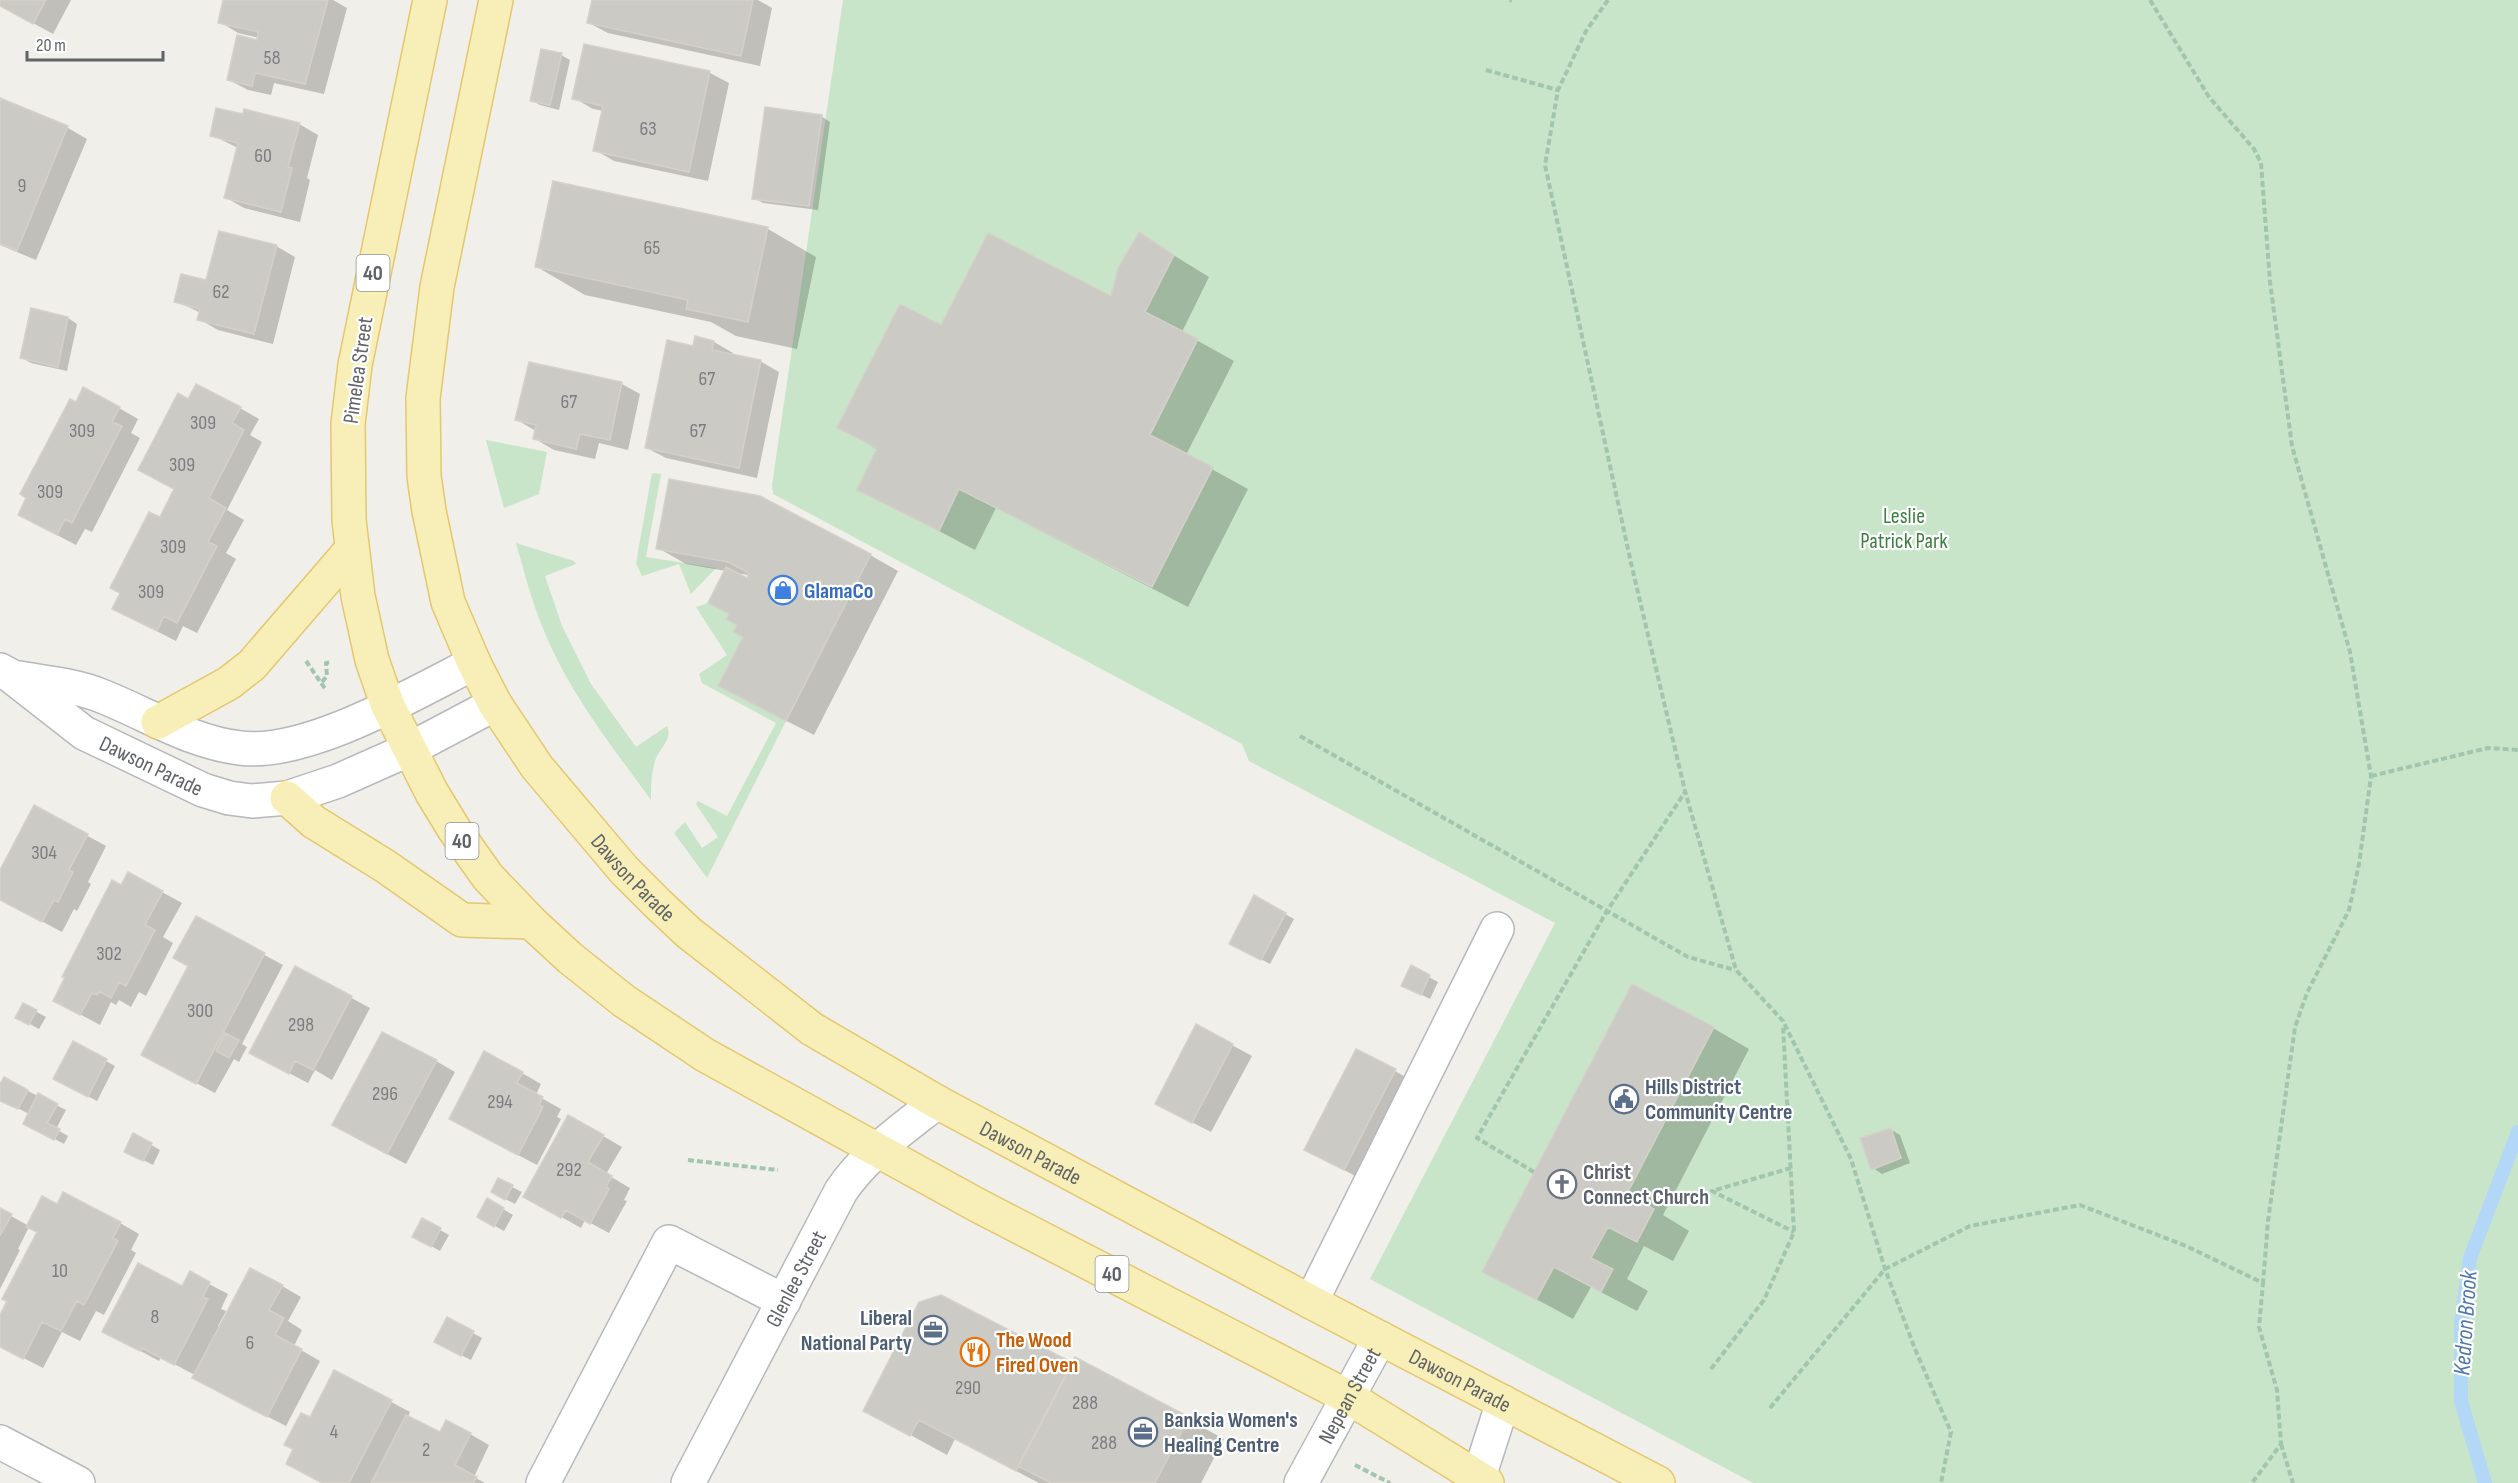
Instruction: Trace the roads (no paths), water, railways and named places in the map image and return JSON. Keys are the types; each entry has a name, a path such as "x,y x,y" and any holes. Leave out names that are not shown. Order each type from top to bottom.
{"main road":[{"name":"Pimelea Street","path":"388,706 369,649 358,596 352,549 348,454 355,365 430,0"},
{"path":"474,663 448,602 429,511 424,476 423,398 436,287 496,0"},
{"path":"158,722 230,683 252,665 352,549"},
{"name":"Dawson Parade","path":"474,663 495,704 537,767 624,870 689,933 812,1029 937,1102 1311,1302 1658,1483"},
{"name":"40","path":"388,706 432,793 488,877 531,922 596,979 676,1037 787,1102 1348,1397 1481,1482"},
{"path":"287,798 314,822 385,866 462,920 531,922"}],"street":[{"name":"Dawson Parade","path":"6,673 98,694 158,722 224,745 267,749 326,733 388,706 474,663"},
{"name":"Dawson Parade","path":"6,673 84,733 190,785 240,800 263,801 287,798 338,781 410,749 495,704"},
{"path":"1311,1302 1497,929"},
{"name":"Glenlee Street","path":"688,1483 842,1191 857,1168 937,1102"},
{"path":"543,1483 669,1242 784,1301"},
{"name":"Nepean Street","path":"1301,1483 1380,1338"},
{"path":"1481,1482 1503,1402"},
{"path":"0,1442 78,1483"}],"waterway":[{"name":"Kedron Brook","path":"2485,1483 2461,1401 2461,1323 2470,1258 2518,1132"}],"place":[{"name":"GlamaCo","path":"783,590"},
{"name":"Hills District Community Centre","path":"1624,1099"},
{"name":"Christ Connect Church","path":"1562,1184"},
{"name":"Liberal National Party","path":"933,1330"},
{"name":"The Wood Fired Oven","path":"975,1352"},
{"name":"Banksia Women's Healing Centre","path":"1143,1432"}],"park label":[{"name":"Leslie Patrick Park","path":"1904,528"}]}
